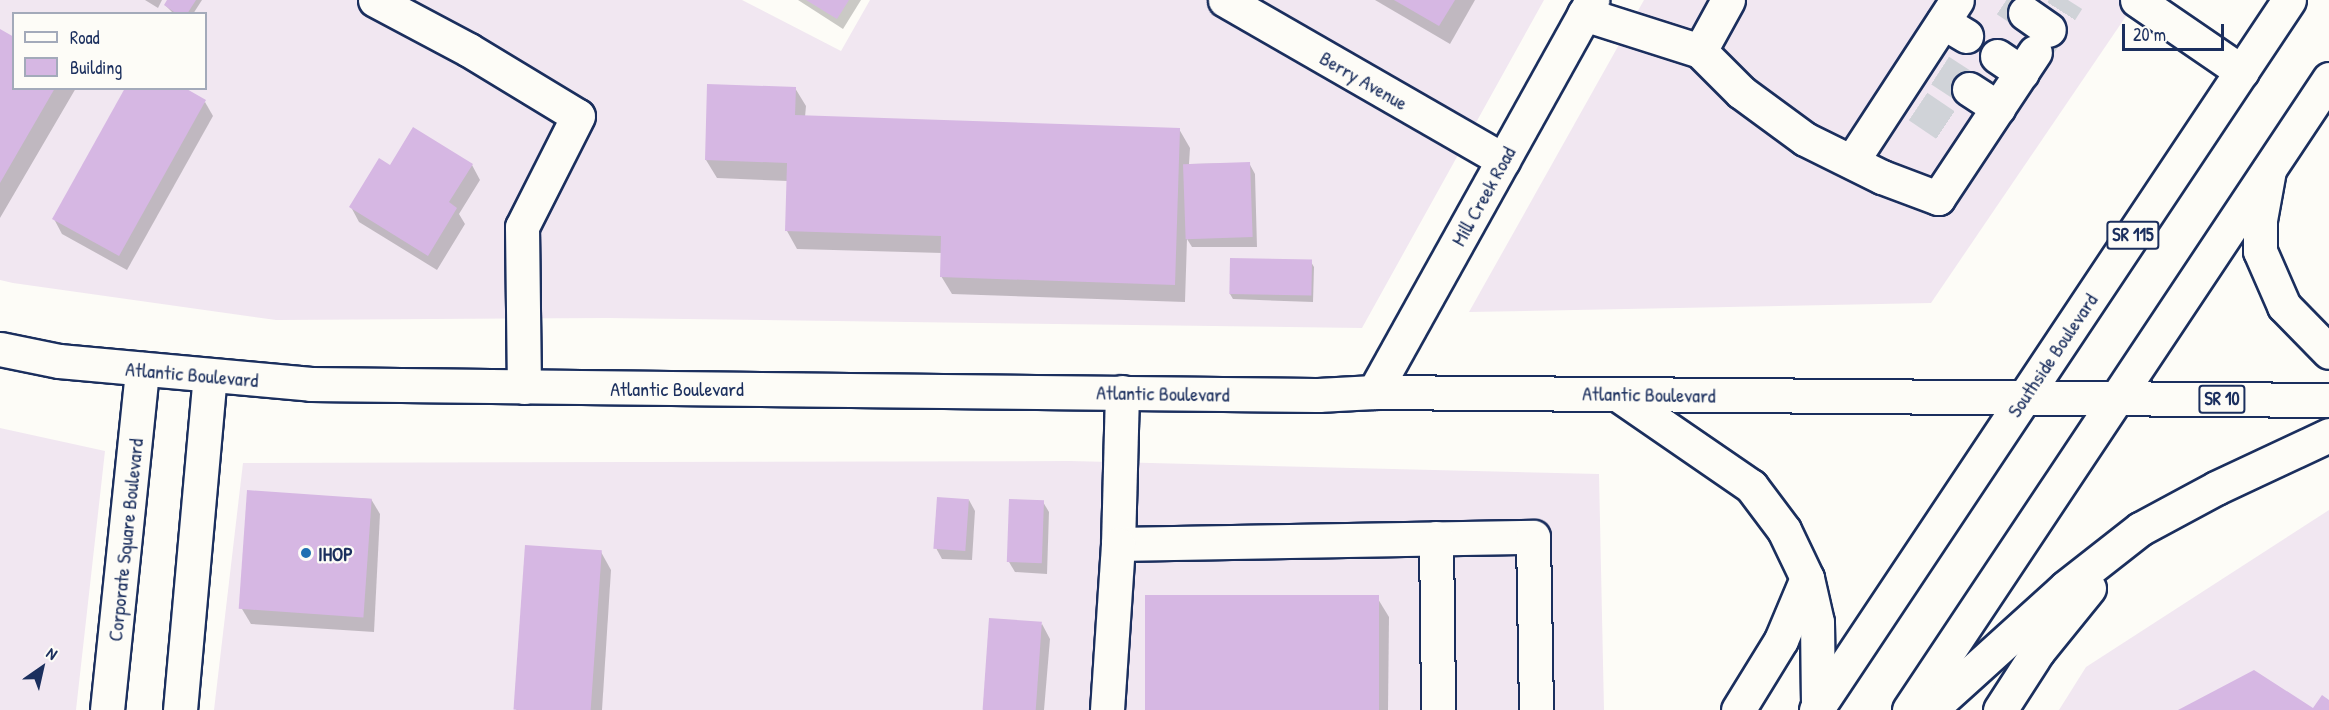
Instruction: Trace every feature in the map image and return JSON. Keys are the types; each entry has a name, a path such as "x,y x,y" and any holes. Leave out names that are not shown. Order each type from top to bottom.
{"main road":[{"path":"375,0 469,50 578,116 522,227 524,387"},
{"name":"Berry Avenue","path":"1225,0 1503,160"},
{"path":"1700,51 1728,0"},
{"path":"2137,0 2242,72"},
{"name":"Southside Boulevard","path":"1817,709 2289,0"},
{"path":"1588,7 1700,51 1741,92 1805,139 1882,177 1938,198 1963,136 1998,108 2026,45"},
{"name":"Mill Creek Road","path":"1374,392 1588,7"},
{"path":"1852,162 1907,99 1955,19"},
{"path":"1909,710 2329,79"},
{"path":"1969,89 1998,108"},
{"path":"2269,170 2260,220 2260,251 2284,306 2329,352"},
{"name":"Atlantic Boulevard","path":"0,350 59,361 311,384 1318,394 1374,392 2329,400"},
{"name":"Corporate Square Boulevard","path":"107,710 142,369"},
{"path":"180,710 210,376"},
{"path":"1107,710 1118,544 1122,392"},
{"path":"1617,394 1751,486 1784,530 1807,578 1817,622 1817,709"},
{"path":"1930,710 2066,587 2140,529 2216,488 2329,435"},
{"path":"2000,710 2038,651 2140,529"},
{"path":"1118,544 1533,537 1536,710"},
{"path":"1436,538 1438,710"},
{"path":"1738,710 1781,640 1807,578"}],"shaded area":[{"path":"0,0 742,0 841,51 870,0 1544,0 1362,328 608,318 276,320 0,280"},
{"path":"1644,0 2137,0 1931,303 1469,312"},
{"path":"0,428 105,451 76,710 0,710"},
{"path":"1070,461 1599,474 1604,710 214,710 243,463"},
{"path":"2329,510 2329,710 2059,710 2086,667"}],"building":[{"path":"167,0 196,0 188,12 174,12 164,5"},
{"path":"806,0 849,0 837,19"},
{"path":"1394,0 1455,0 1439,26"},
{"path":"0,29 12,36 12,90 54,90 0,183"},
{"path":"707,84 796,87 795,115 1180,128 1175,285 940,277 941,236 785,231 787,163 705,160"},
{"path":"124,90 188,90 206,100 119,256 52,219"},
{"path":"413,127 473,164 449,202 457,208 428,256 349,207 379,158 390,165"},
{"path":"1250,162 1253,237 1186,239 1183,164"},
{"path":"1230,258 1312,259 1311,295 1229,294"},
{"name":"IHOP","path":"247,490 372,499 363,617 239,609"},
{"path":"937,497 969,499 965,551 933,549"},
{"path":"1009,499 1044,500 1042,563 1007,562"},
{"path":"525,545 602,550 591,710 513,710"},
{"path":"1145,595 1379,595 1379,710 1145,710"},
{"path":"989,618 1042,622 1036,710 983,710"},
{"path":"2254,670 2313,708 2322,695 2329,700 2329,710 2178,710"}],"tunnel":[{"path":"2006,0 2025,13"},
{"path":"2035,52 2068,0"},
{"path":"1940,70 1969,89"},
{"path":"1918,106 1952,129"}],"place":[{"name":"IHOP","path":"306,553"}]}
